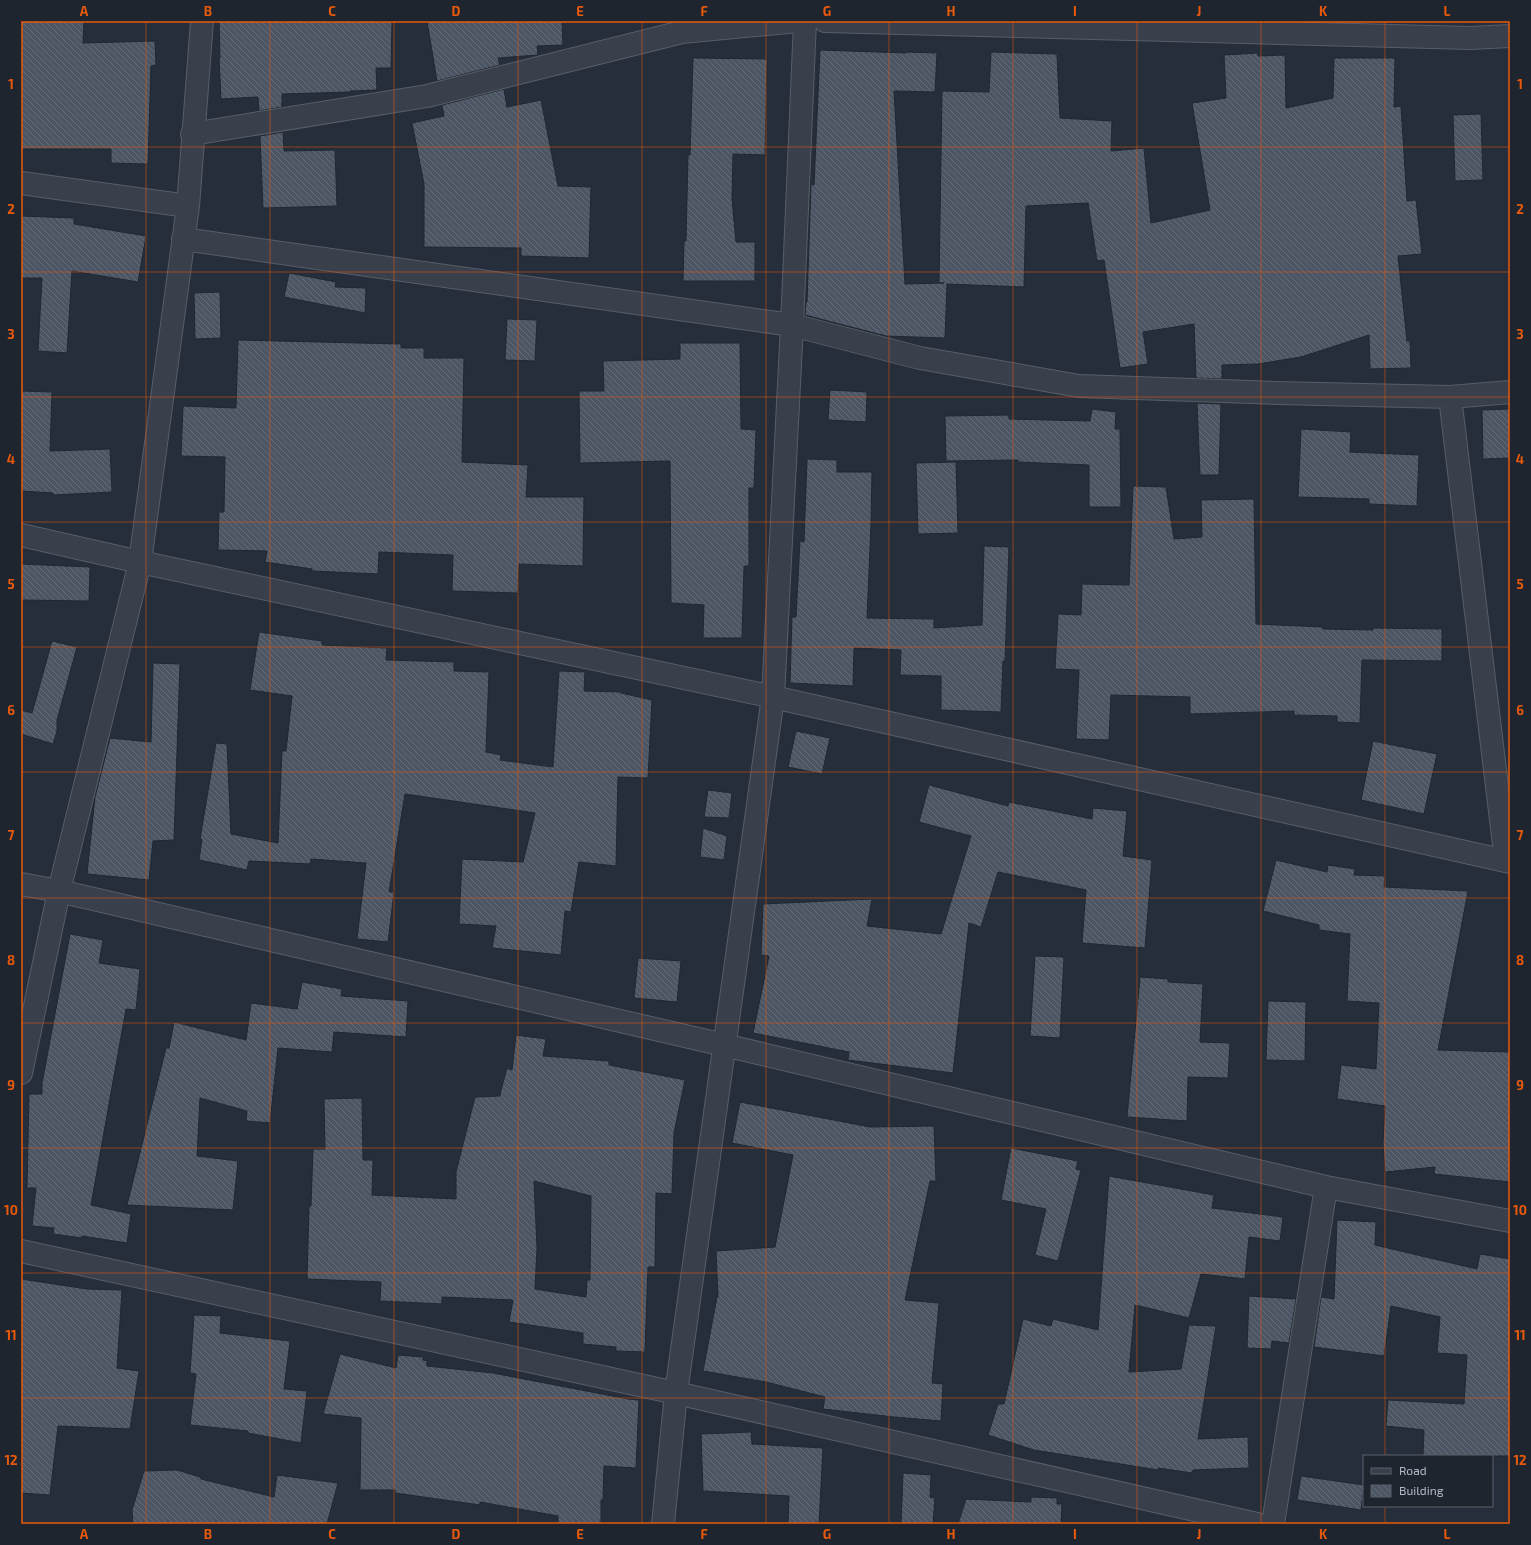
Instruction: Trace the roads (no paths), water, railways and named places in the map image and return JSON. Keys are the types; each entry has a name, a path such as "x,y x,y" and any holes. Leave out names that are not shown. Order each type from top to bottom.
{"street":[{"path":"21,1073 60,891 140,562 188,206 192,134 202,21"},
{"path":"192,134 427,96 682,32 799,21"},
{"path":"663,1524 676,1393 773,697 792,325 804,21"},
{"path":"825,21 1203,26 1470,38 1510,36"},
{"path":"21,183 188,206"},
{"path":"183,239 792,325 920,358 1078,386 1450,397 1510,392"},
{"path":"21,535 140,562 773,697 1508,861 1450,397"},
{"path":"21,884 60,891 724,1045 1326,1187 1510,1221"},
{"path":"1273,1524 1326,1187"},
{"path":"21,1251 676,1393 1257,1524"}]}
